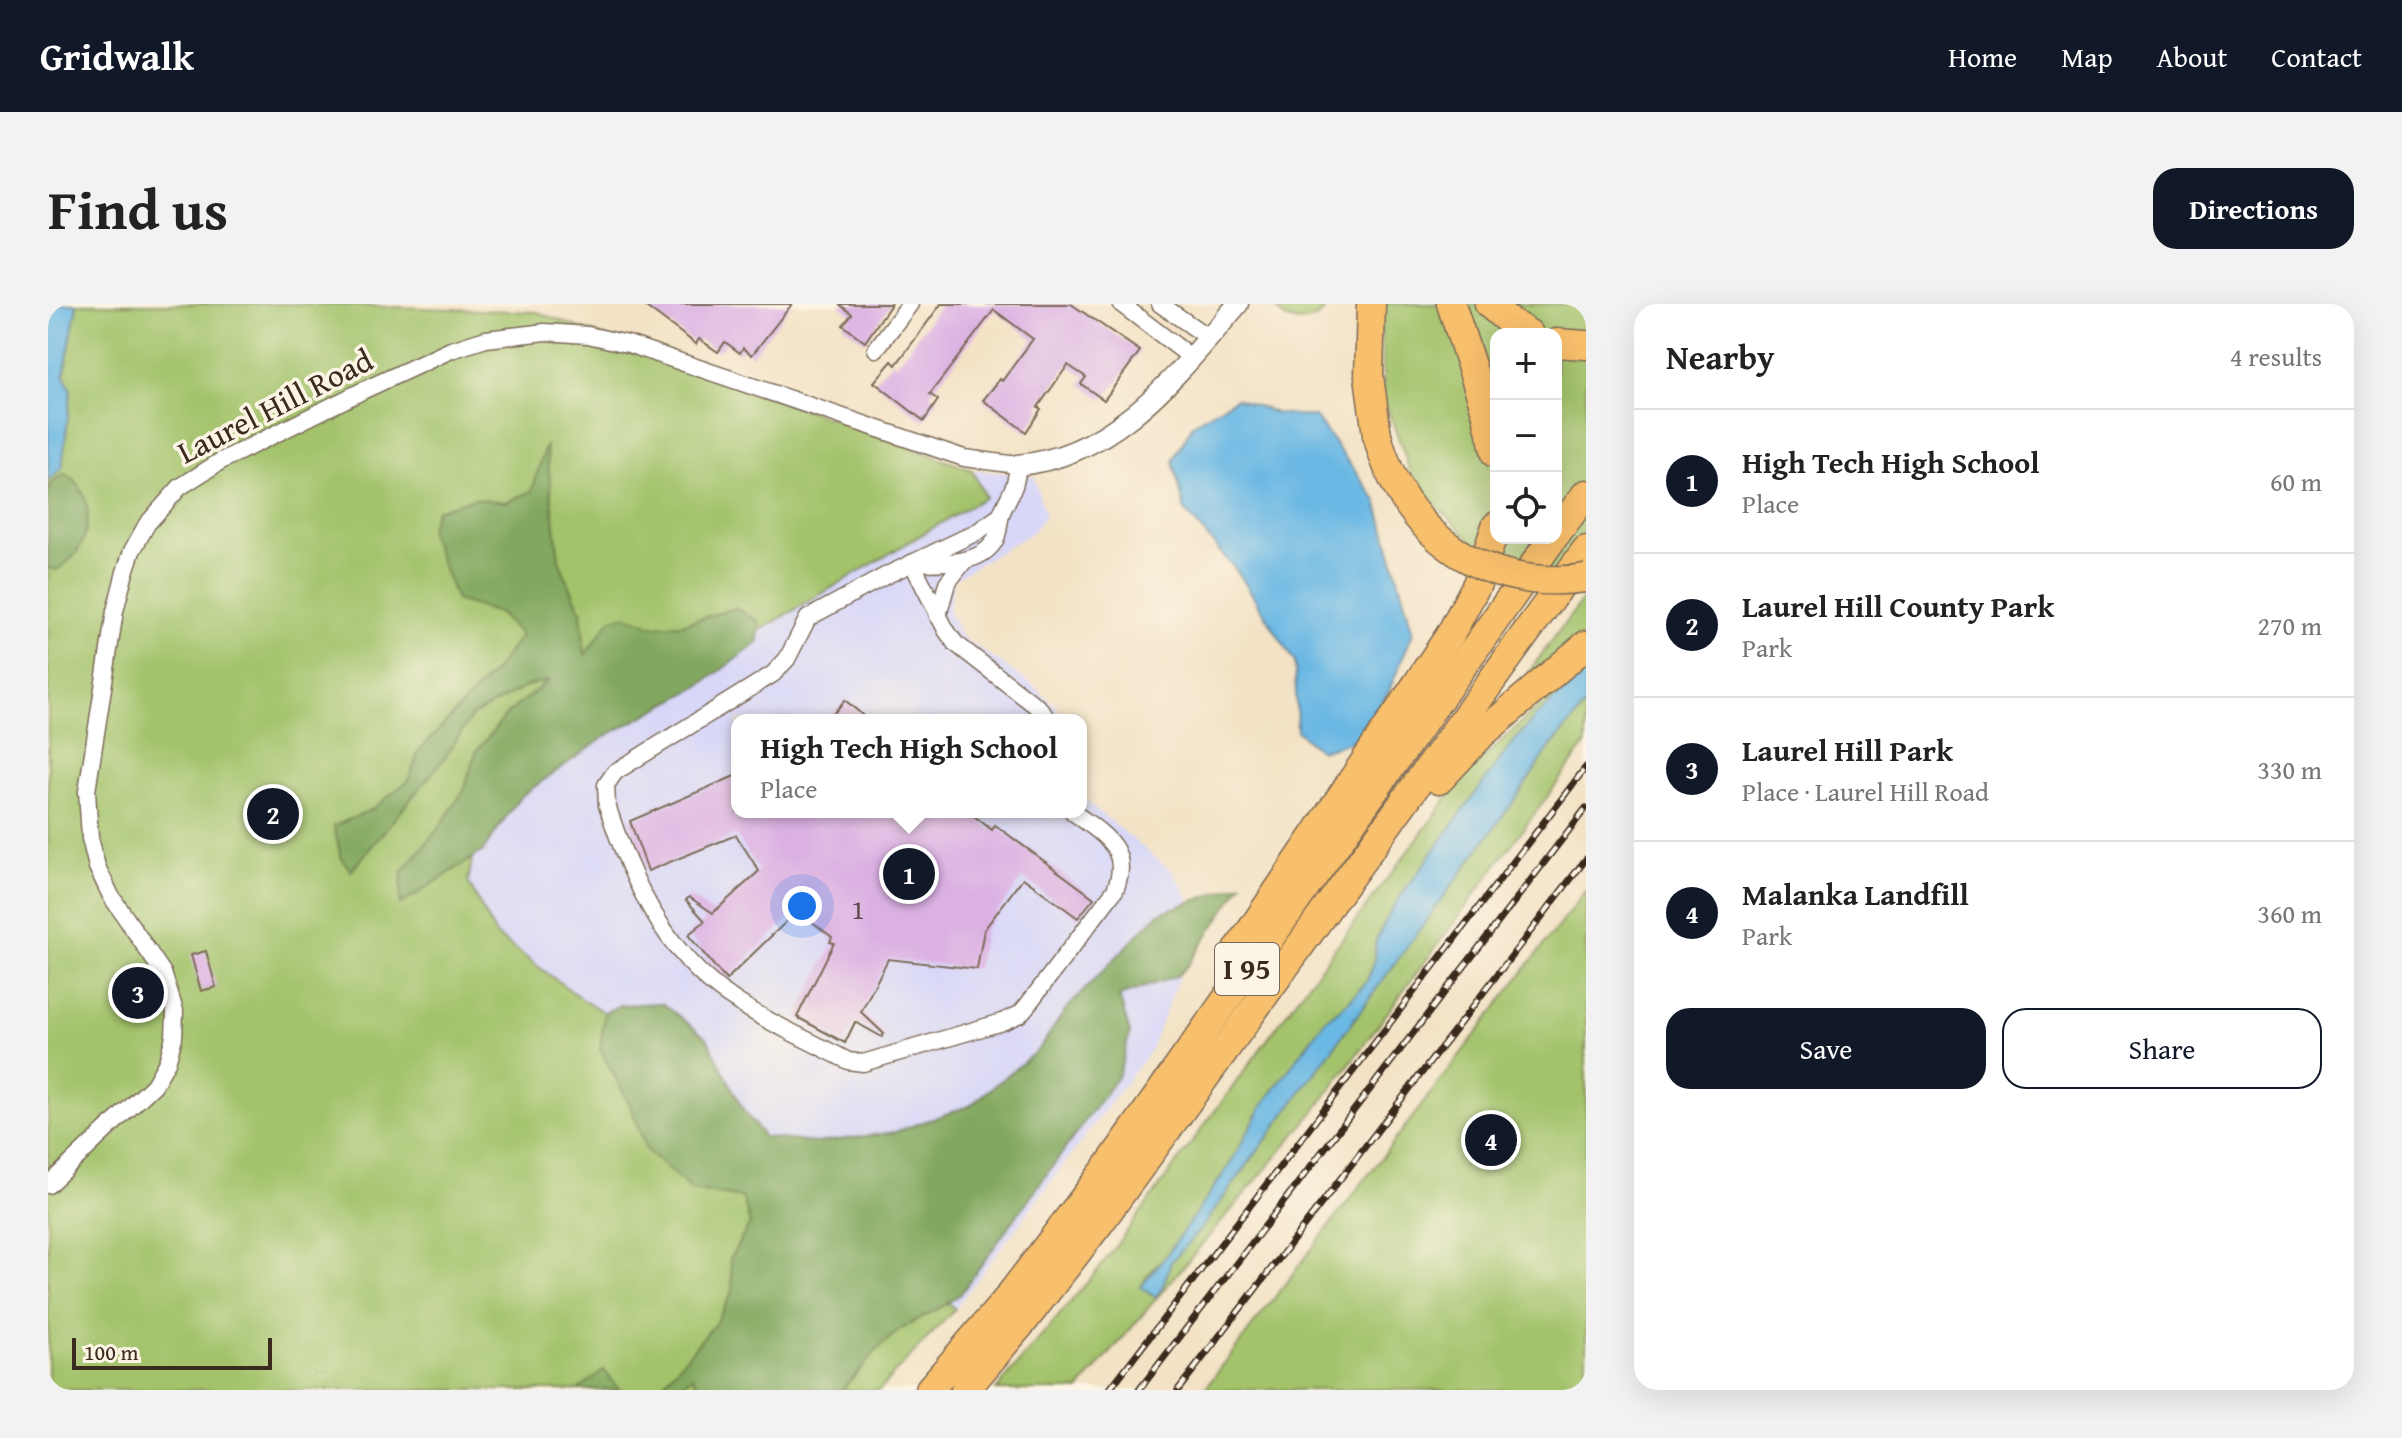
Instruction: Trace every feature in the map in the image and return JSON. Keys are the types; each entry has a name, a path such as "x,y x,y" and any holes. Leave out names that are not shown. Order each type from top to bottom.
{"highway":[{"path":"1371,304 1369,376 1377,435 1388,471 1407,504 1433,535 1455,552 1480,565 1520,577 1546,580 1586,578"},
{"path":"1451,304 1490,428"},
{"path":"1489,304 1519,328"},
{"path":"1562,343 1586,345"},
{"name":"I 95","path":"1562,527 1586,494"},
{"path":"1126,1141 1172,1049 1450,635 1477,584 1490,544"},
{"name":"I 95","path":"929,1390 1028,1273 1126,1141 1549,544"},
{"name":"I 95","path":"965,1390 1083,1246 1586,550"},
{"path":"1316,923 1384,855 1430,791 1463,753 1586,645"}],"street":[{"path":"876,349 910,304"},
{"path":"1121,304 1192,358"},
{"path":"1160,304 1209,338"},
{"path":"912,563 965,560 982,553 994,543 1000,516 1016,485 1017,465 1054,459 1109,432 1151,401 1238,304"},
{"name":"Laurel Hill Road","path":"48,1185 154,1085 167,1062 174,1037 175,1011 163,973 111,896 97,867 90,838 87,791 112,629 125,572 147,524 180,487 236,454 451,350 486,339 545,332 608,339 964,458 1017,465"},
{"path":"1000,516 966,538 808,618 787,659 773,674 621,767 606,785 606,798 654,917 672,942 717,988 743,1005 856,1063 879,1060 1011,1018 1026,1007 1119,882 1121,865 1116,849 1080,818"},
{"path":"938,616 947,583 965,560"},
{"path":"912,563 950,637 1044,714"}],"shaded area":[{"path":"972,470 1034,476 1045,516 1032,532 954,579 948,610 961,636 1030,683 1057,707 1059,714 731,714 731,818 1087,818 1087,802 1174,873 1201,920 1151,1049 955,1309 777,1147 687,1089 643,1036 582,999 496,935 468,883 474,848 522,780 629,708 985,496"}],"green space":[{"path":"77,304 308,304 537,312 972,470 985,497 629,708 522,780 474,848 468,882 496,935 582,999 643,1036 687,1089 777,1147 955,1309 879,1390 48,1390 48,481 62,468 71,390 64,376"},
{"path":"1273,304 1328,304 1320,315 1303,322 1283,317"},
{"path":"1380,304 1586,304 1586,594 1478,547 1415,484 1384,399"},
{"path":"546,445 559,561 581,611 585,655 610,620 625,615 653,626 681,624 735,608 759,621 759,642 698,687 606,736 520,797 483,851 400,905 402,873 438,829 464,790 476,752 507,714 549,680 527,686 472,716 444,759 351,871 341,857 334,826 371,810 408,781 419,751 497,668 521,635 498,613 456,600 429,531 436,510 474,498 506,502 532,491"},
{"path":"65,474 81,489 87,522 82,544 57,570 48,568 48,493 53,482"},
{"path":"1586,595 1586,636 1572,649 1527,674"},
{"path":"1586,662 1586,672 1536,716 1510,746 1393,907 1376,940 1374,964 1366,983 1325,1021 1263,1105 1229,1166 1141,1287 1154,1297 1162,1288 1171,1262 1199,1231 1516,798 1550,747 1586,705 1586,744 1314,1112 1079,1390 996,1390 1102,1265 1466,774"},
{"path":"1242,884 1177,976 1119,996 1130,1033 1119,1074 961,1293 889,1339 842,1390 697,1390 699,1386 693,1376 675,1390 654,1390 662,1385 715,1324 733,1291 730,1258 750,1224 743,1198 692,1190 646,1150 630,1105 600,1049 605,1012 621,1005 662,1003 707,1038 744,1111 764,1137 816,1143 895,1132 971,1105 1039,1049 1067,1008 1159,913"},
{"path":"1586,890 1586,1390 1204,1390"},
{"path":"604,1370 619,1390 578,1390"}],"water":[{"path":"48,304 77,304 64,376 71,390 62,468 48,481"},
{"path":"1236,398 1275,413 1315,417 1377,501 1413,633 1388,693 1356,740 1320,751 1297,731 1295,662 1238,572 1185,511 1173,461 1193,424"},
{"path":"1586,672 1586,705 1550,747 1516,798 1199,1231 1171,1262 1162,1288 1155,1297 1141,1287 1229,1166 1263,1105 1325,1021 1366,983 1374,964 1376,940 1393,907 1510,746 1536,716"}],"building":[{"path":"642,304 792,304 752,355 743,348 740,353 725,342 718,352 699,339 696,344"},
{"path":"839,304 891,304 865,342 843,325 852,314"},
{"path":"941,304 1071,304 1140,351 1104,400 1081,384 1086,377 1068,365 1038,407 1041,409 1026,432 983,400 1000,379 1002,381 1033,339 994,310 930,394 938,400 924,421 874,382 892,361 896,365"},
{"path":"845,700 861,714 833,714"},
{"path":"731,778 731,818 977,818 992,830 995,825 1094,898 1078,918 1023,878 984,930 977,969 888,959 861,1012 884,1034 882,1037 855,1022 845,1043 797,1017 834,943 830,942 832,937 803,915 795,913 726,980 688,935 705,921 686,900 689,897 713,913 759,871 736,835 648,871 630,821"},
{"path":"206,951 216,987 201,991 191,955"}],"railway":[{"path":"1109,1390 1586,767"},
{"path":"1139,1390 1586,808"},
{"path":"1178,1390 1586,859"}],"place":[{"name":"Laurel Hill County Park","path":"273,814"},
{"name":"High Tech High School","path":"909,874"},
{"name":"Laurel Hill Park","path":"138,993"},
{"name":"Malanka Landfill","path":"1491,1140"}]}
